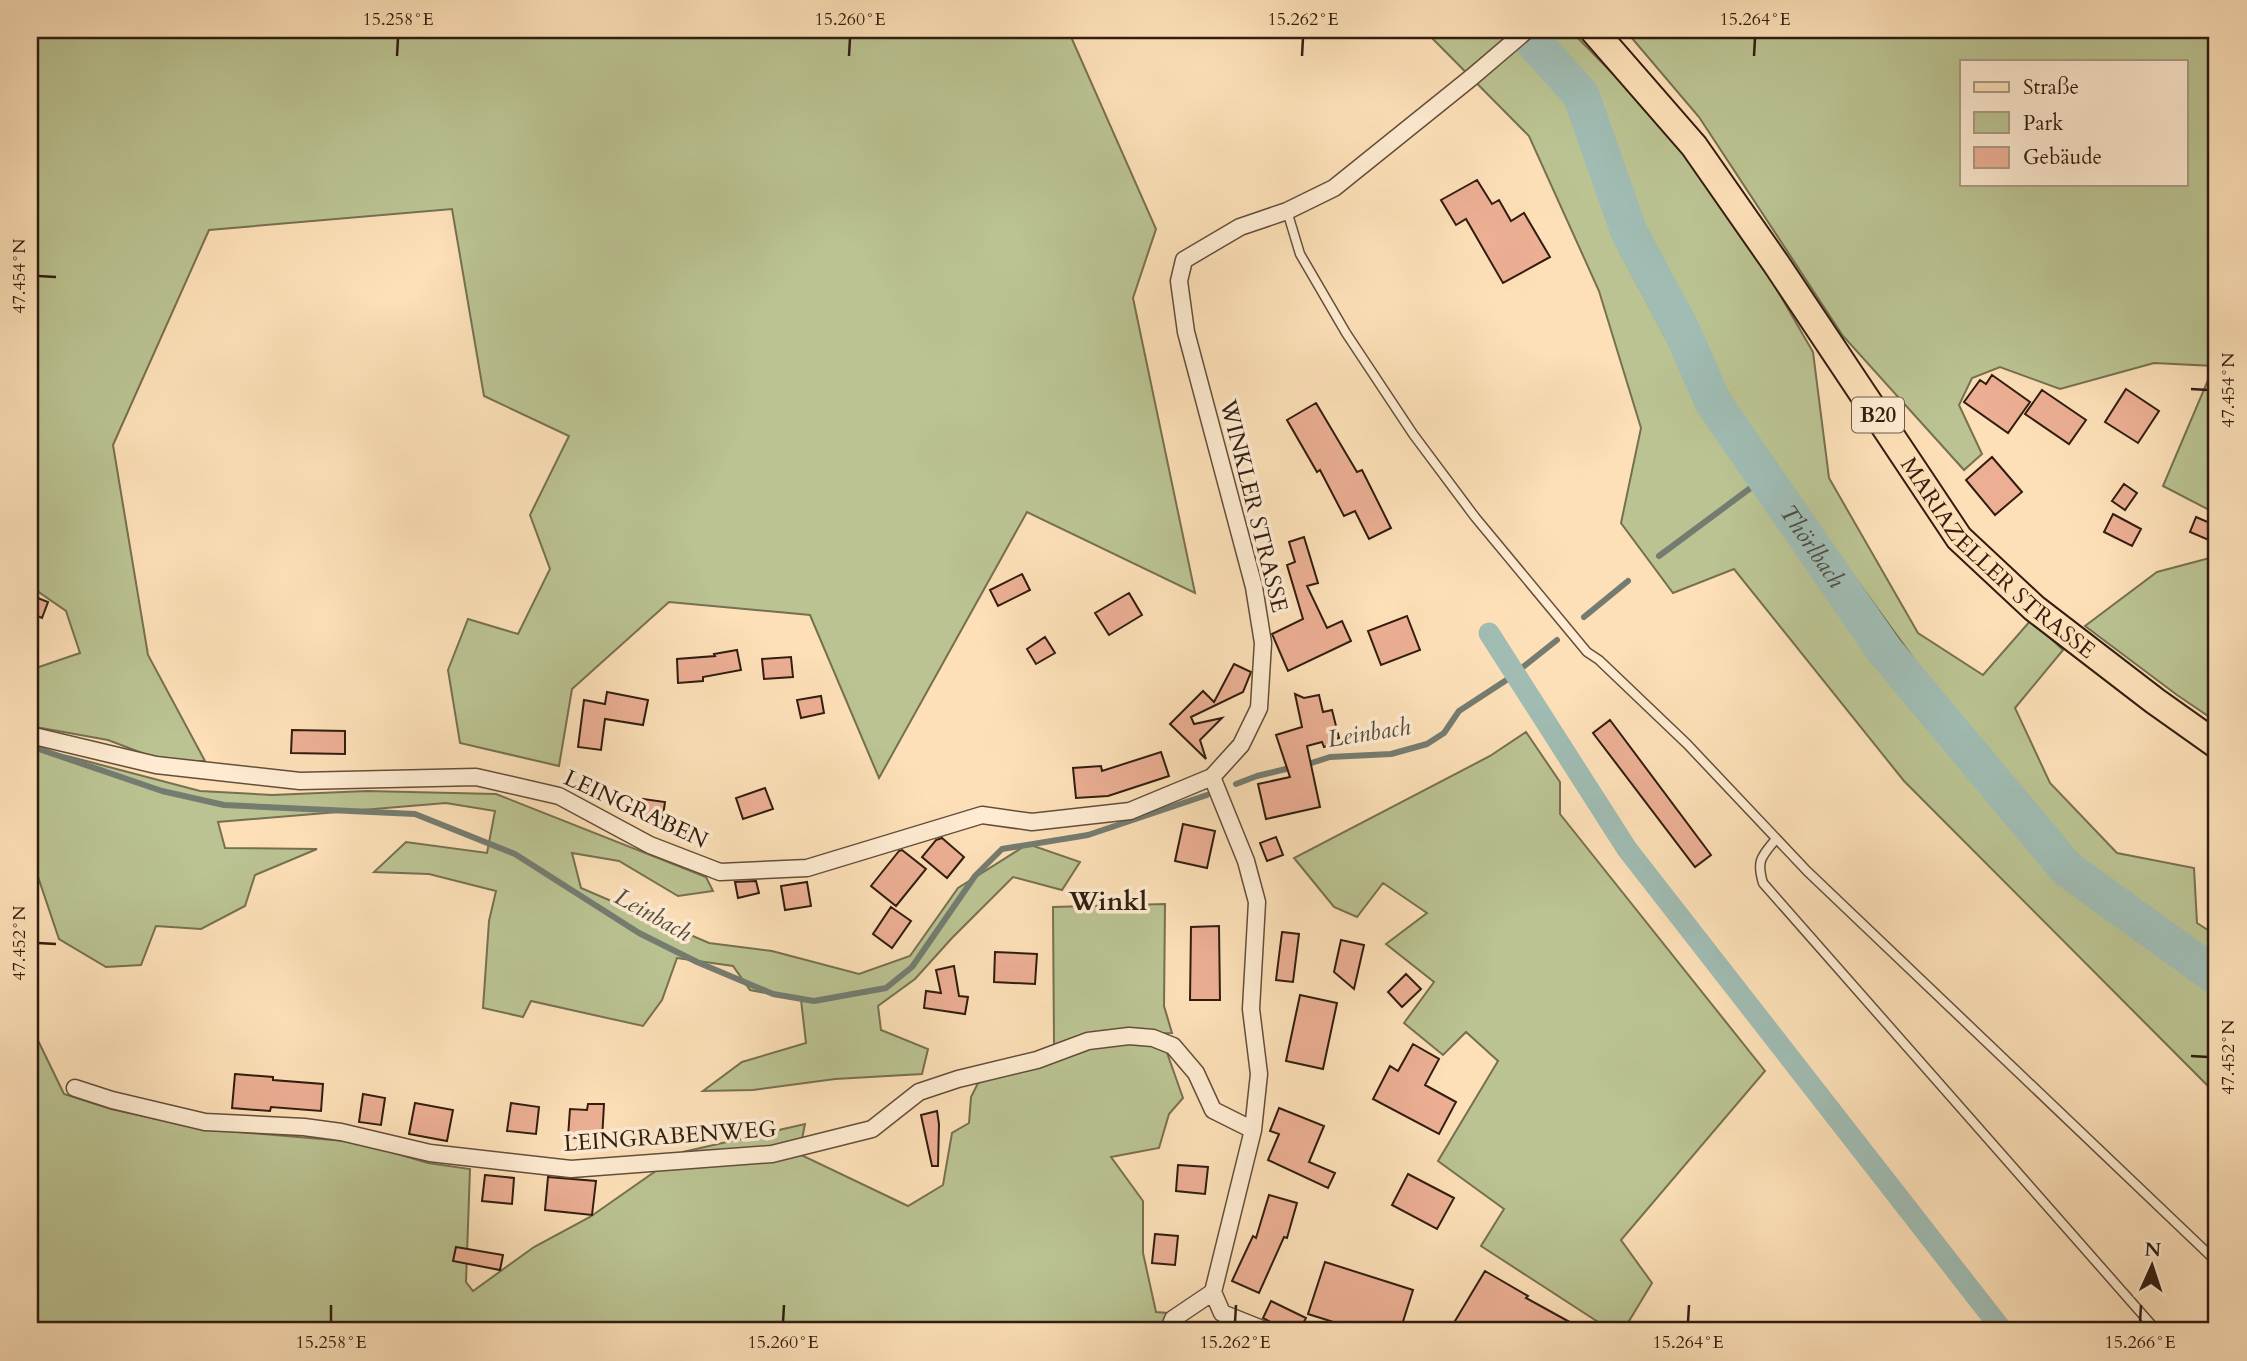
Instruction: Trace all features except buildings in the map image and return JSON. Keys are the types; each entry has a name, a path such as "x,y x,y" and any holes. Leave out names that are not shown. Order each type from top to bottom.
{"main road":[{"name":"MARIAZELLER STRASSE","path":"1593,30 1693,146 1784,276 1959,538 2034,608 2217,745"}],"street":[{"name":"WINKLER STRASSE","path":"1212,777 1241,745 1259,708 1263,643 1254,587 1186,332 1179,281 1184,260 1240,227 1287,211 1334,188 1527,30"},
{"name":"LEINGRABEN","path":"30,736 156,765 300,781 476,777 559,796 650,845 720,872 807,868 982,815 1032,822 1130,811 1212,777"},
{"path":"1212,777 1246,861 1257,902 1251,1009 1259,1074 1253,1130 1213,1292 1222,1313 1267,1331"},
{"name":"LEINGRABENWEG","path":"75,1088 112,1100 205,1122 341,1132 430,1153 571,1169 772,1154 873,1129 919,1092 958,1079 1037,1060 1088,1041 1129,1036 1153,1038 1172,1046 1196,1073 1213,1110 1253,1130"},
{"path":"1168,1331 1173,1319 1213,1292"}],"lane":[{"path":"1287,211 1300,254 1346,333 1413,434 1475,517 1587,652 1600,660 1687,744 1807,871 2044,1094 2217,1262"},
{"path":"1776,839 1762,856 1758,867 1763,883 2157,1331"}],"green space":[{"path":"30,30 1068,30 1156,229 1133,298 1195,593 1027,512 879,778 810,615 669,602 572,689 559,766 460,743 448,670 468,619 518,634 550,569 530,515 569,436 484,396 452,209 209,230 113,445 148,655 205,761 163,761 108,740 30,726 30,667 36,668 80,653 66,611 30,586"},
{"path":"1424,30 1505,30 1575,105 1616,244 1705,411 1780,525 1938,738 2059,877 2217,990 2217,1095 1904,781 1734,569 1673,593 1621,523 1641,428 1599,291 1529,136"},
{"path":"1535,30 1570,30 1671,133 1740,226 1813,352 1829,478 1918,633 1983,675 2031,620 2063,650 2015,708 2050,783 2117,853 2194,868 2197,923 2217,936 2217,967 2100,880 1961,724 1754,438 1660,275 1586,90"},
{"path":"1625,30 2217,30 2217,514 2163,486 2214,366 2154,363 2060,389 2000,367 1972,378 1959,405 1982,454 1964,470 1843,336 1699,117"},
{"path":"2217,556 2217,722 2085,626 2157,572"},
{"path":"1526,732 1560,782 1560,814 1765,1071 1621,1240 1652,1283 1623,1331 1612,1331 1481,1246 1504,1209 1438,1161 1498,1061 1466,1032 1443,1055 1404,1023 1434,982 1386,944 1427,913 1383,883 1357,917 1334,907 1294,858 1490,756"},
{"path":"30,748 200,791 272,795 367,791 496,794 706,877 713,891 678,896 619,861 572,853 581,888 709,943 772,951 859,974 910,956 958,888 1028,844 1080,862 1062,890 1013,877 915,979 878,1006 881,1030 928,1049 922,1074 835,1079 753,1090 703,1091 742,1062 806,1043 801,1000 750,990 733,966 677,958 662,1000 643,1026 531,1001 523,1017 483,1008 489,921 496,891 429,874 374,872 406,842 487,853 495,811 446,803 218,822 225,848 317,849 255,875 245,906 201,929 156,926 141,965 106,967 59,939 37,874 30,870"},
{"path":"1165,904 1164,1006 1172,1033 1089,1034 1054,1045 1053,907"},
{"path":"30,1024 64,1094 111,1109 202,1129 357,1142 428,1163 470,1169 466,1282 473,1291 534,1247 590,1217 683,1152 805,1124 799,1154 908,1206 943,1185 952,1133 969,1123 971,1097 978,1083 1096,1046 1145,1041 1166,1050 1183,1098 1169,1114 1159,1148 1111,1157 1143,1201 1143,1253 1156,1312 1168,1313 1160,1331 30,1331"}],"waterway":[{"name":"Thörlbach","path":"1523,30 1581,95 1629,232 1682,331 1713,402 1884,650 2067,869 2217,977"},
{"name":"Leinbach","path":"1659,556 1764,478"},
{"name":"Leinbach","path":"1584,617 1628,581"},
{"path":"1489,633 1627,849 2003,1331"},
{"name":"Leinbach","path":"1305,765 1330,757 1391,754 1427,744 1444,733 1459,711 1508,679 1557,640"},
{"name":"Leinbach","path":"30,746 162,791 224,805 415,814 515,854 639,933 697,962 773,994 814,1001 886,988 912,967 975,876 1002,849 1088,835 1207,795"},
{"name":"Leinbach","path":"1236,784 1294,767"}],"district":[{"name":"Winkl","path":"1108,901"}]}
